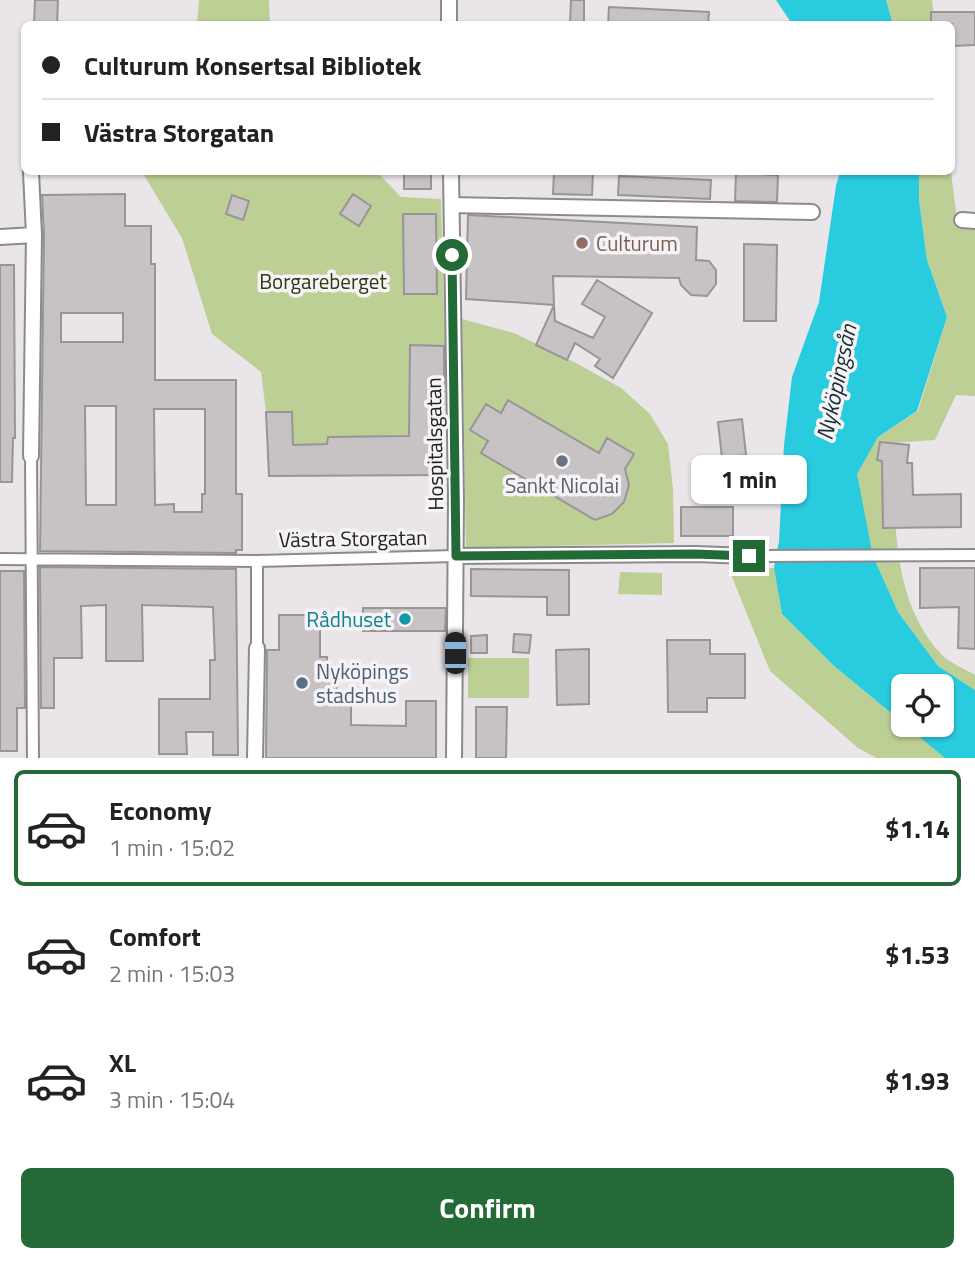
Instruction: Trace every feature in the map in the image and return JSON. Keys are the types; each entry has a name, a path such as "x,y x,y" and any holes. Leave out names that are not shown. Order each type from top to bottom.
{"street":[{"path":"449,0 449,21"},
{"path":"31,175 34,235 31,456 33,758"},
{"name":"Hospitalsgatan","path":"451,175 456,556 454,758"},
{"path":"452,205 812,212"},
{"path":"0,237 34,235"},
{"path":"749,556 975,555"},
{"name":"Västra Storgatan","path":"0,559 257,561 456,556 749,556"},
{"path":"255,758 257,561"}],"green space":[{"path":"199,0 269,0 270,21 197,21"},
{"path":"886,0 932,0 935,21 892,21"},
{"name":"Borgareberget","path":"144,175 380,175 401,197 441,199 445,346 410,345 409,436 328,437 327,444 293,445 292,412 266,412 261,372 212,334 182,238"},
{"path":"919,175 951,175 958,228 975,230 975,396 956,395 935,440 892,443 899,555 912,608 925,633 942,655 975,675 975,690 938,666 898,612 873,556 856,474 878,437 918,411 947,317 927,260 919,200"},
{"path":"462,319 514,333 576,363 621,388 650,414 668,444 673,489 674,543 466,548"},
{"path":"728,567 774,568 782,614 833,665 891,713 891,737 920,737 945,758 877,758 858,748 770,671"},
{"path":"620,572 662,573 662,595 618,594"},
{"path":"468,658 529,658 529,698 468,698"}],"water":[{"path":"776,0 886,0 892,21 790,21"},
{"name":"Nyköpingsån","path":"839,175 919,175 919,200 927,260 947,317 917,411 878,437 857,474 873,556 898,612 938,666 950,674 891,674 891,713 833,665 782,614 774,568 779,541 784,445 792,377 819,302"},
{"path":"954,676 975,690 975,758 945,758 920,737 954,737"}],"building":[{"path":"35,0 58,0 57,21 34,21"},
{"path":"571,0 584,0 584,21 570,21"},
{"path":"609,7 709,12 708,21 608,21"},
{"path":"931,12 975,12 975,45 955,46 955,21 931,21"},
{"path":"404,175 431,175 431,189 404,189"},
{"path":"554,175 593,175 592,195 553,194"},
{"path":"736,175 778,175 777,202 735,201"},
{"path":"619,176 711,180 710,199 618,195"},
{"path":"125,194 125,226 151,226 151,264 155,264 155,380 236,380 236,494 242,494 242,550 236,550 236,553 40,551 44,235 42,195","holes":["61,313 123,313 123,342 61,342","85,406 116,406 116,505 86,505","154,409 205,409 205,494 202,494 202,512 174,512 174,504 155,505"]},
{"path":"353,194 371,206 359,226 340,214"},
{"path":"232,195 249,201 243,220 226,214"},
{"path":"403,214 436,214 437,294 404,294"},
{"name":"Culturum","path":"468,215 697,227 696,260 709,261 716,270 716,284 707,296 691,295 681,285 679,278 553,276 554,305 466,299"},
{"path":"744,244 777,245 776,321 744,321"},
{"path":"0,265 14,265 15,438 12,482 0,482"},
{"path":"597,280 652,313 613,378 595,366 600,359 575,343 567,360 536,345 554,305 555,321 593,338 605,317 582,304"},
{"path":"410,345 444,346 444,475 269,476 266,412 292,412 293,445 327,444 328,437 409,436"},
{"name":"Sankt Nicolai","path":"508,400 599,453 607,438 634,454 625,469 629,485 624,502 612,514 595,520 481,453 488,441 470,430 486,404 501,413"},
{"path":"742,419 746,455 722,458 718,422"},
{"path":"880,442 909,445 907,463 912,463 913,495 961,494 961,527 883,528 882,461 877,460"},
{"path":"681,507 733,507 733,536 681,536"},
{"path":"40,567 236,569 238,755 213,755 213,732 186,732 187,754 159,754 159,699 210,699 210,660 215,660 213,607 142,605 143,661 106,661 106,605 81,606 82,658 54,658 54,708 41,708"},
{"path":"920,568 975,568 975,649 958,648 959,607 920,608"},
{"path":"471,569 569,570 569,615 547,615 547,597 471,596"},
{"path":"0,571 24,571 25,708 17,708 17,751 0,751"},
{"name":"Rådhuset","path":"363,608 446,608 445,631 363,631"},
{"name":"Nyköpings stadshus","path":"279,615 320,615 320,657 327,657 327,676 337,676 337,691 351,691 351,725 406,726 406,701 436,701 436,758 266,758 267,650 279,650"},
{"path":"514,634 531,635 529,653 513,652"},
{"path":"487,635 487,653 471,653 471,636"},
{"path":"667,640 710,640 710,654 745,654 745,698 707,698 707,712 668,712"},
{"path":"589,649 589,704 557,705 556,650"},
{"path":"476,707 507,707 506,758 476,758"}],"place":[{"name":"Culturum","path":"582,243"},
{"name":"Sankt Nicolai","path":"562,461"},
{"name":"Rådhuset","path":"405,619"},
{"name":"Nyköpings stadshus","path":"302,683"}],"route":[{"path":"452,255 456,556 749,556"}]}
